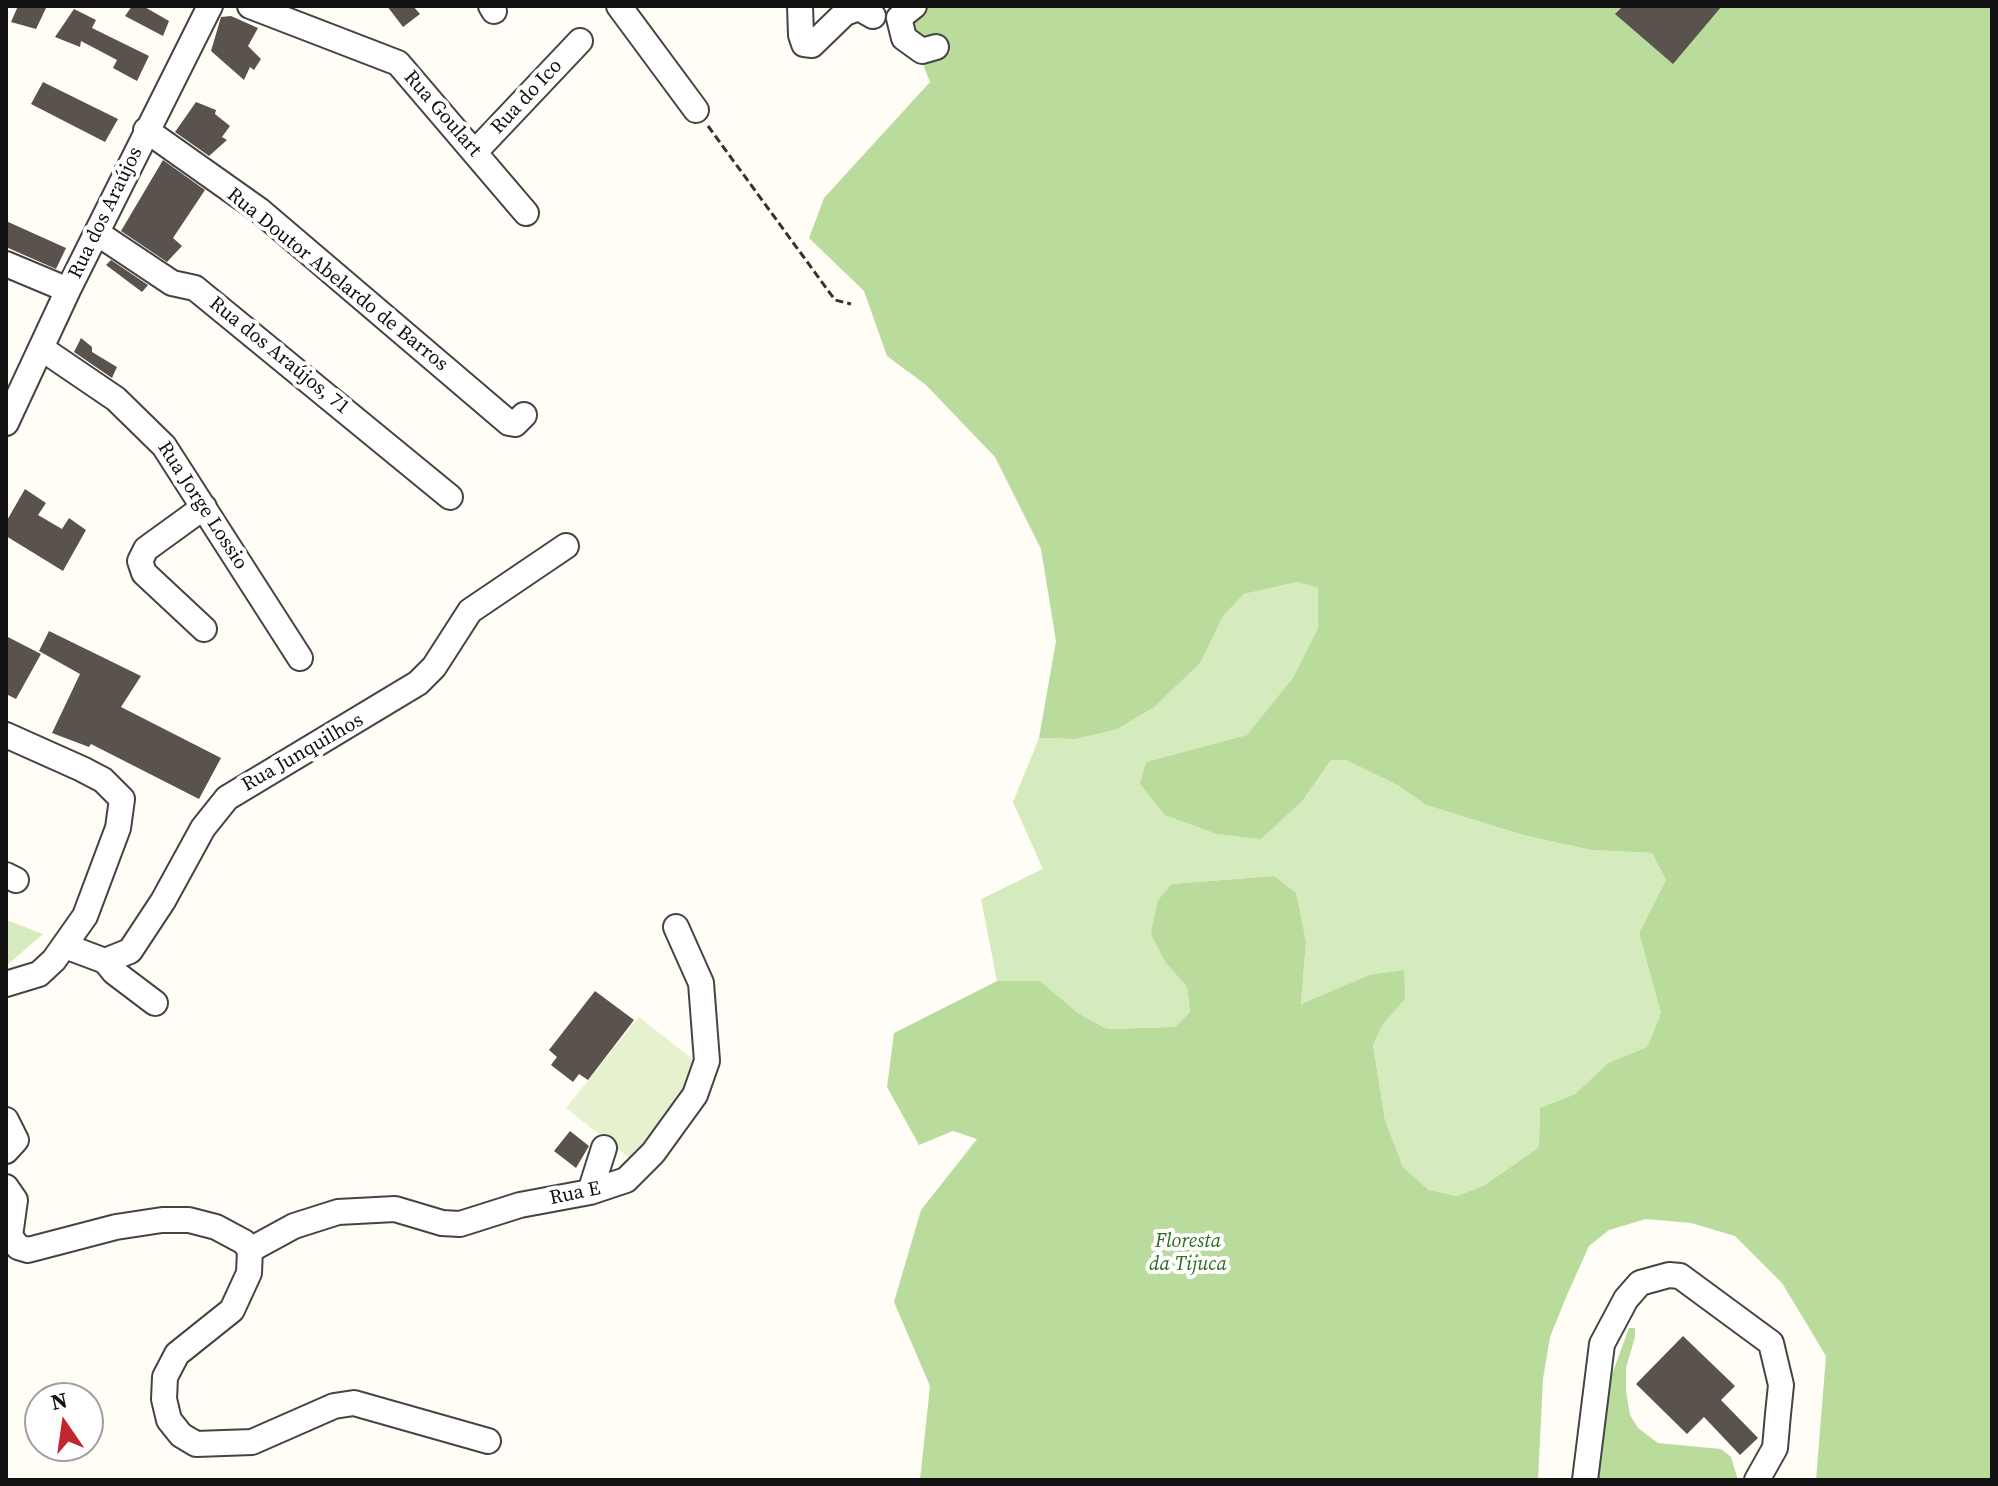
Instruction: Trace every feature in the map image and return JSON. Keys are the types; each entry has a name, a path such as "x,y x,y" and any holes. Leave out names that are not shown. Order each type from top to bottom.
{"street":[{"name":"Rua dos Araújos","path":"6,423 146,130 210,6"},
{"name":"Rua Goulart","path":"250,6 398,63 526,213"},
{"path":"619,6 696,110"},
{"path":"800,6 804,44 812,45 845,13 859,8 873,16"},
{"path":"914,6 899,18 904,38 922,51 936,47"},
{"name":"Rua do Ico","path":"475,152 580,41"},
{"name":"Rua Doutor Abelardo de Barros","path":"146,130 259,210 509,423 515,424 524,415"},
{"name":"Rua dos Araújos, 71","path":"97,233 172,283 195,288 450,497"},
{"path":"6,264 68,290"},
{"name":"Rua Jorge Lossio","path":"41,348 140,419 164,446 300,658"},
{"path":"204,507 146,549 140,561 144,573 204,629"},
{"name":"Rua Junquilhos","path":"105,961 130,951 142,938 203,828 227,798 418,683 434,667 470,611 566,546"},
{"path":"6,735 93,774 122,799 118,828 85,916 65,946 39,974 6,984"},
{"name":"Rua E","path":"250,1250 294,1226 338,1212 395,1209 442,1223 460,1224 520,1205 590,1192 626,1180 641,1168 695,1095 704,1077 707,1046 701,983 676,927"},
{"path":"65,946 105,961 114,972 155,1003"},
{"path":"6,1120 16,1140 6,1151"},
{"path":"590,1192 604,1148"},
{"path":"6,1187 15,1200 10,1236 18,1247 28,1250 116,1227 175,1220 216,1227 233,1234 250,1250 249,1273 232,1310 177,1354 165,1377 164,1399 169,1420 181,1435 196,1444 252,1442 334,1406 354,1403 488,1441"},
{"path":"1585,1480 1602,1344 1626,1299 1640,1283 1669,1275 1680,1276 1771,1343 1781,1385 1775,1448 1757,1480"}],"path":[{"path":"696,110 835,300 851,304"}],"green space":[{"name":"Floresta da Tijuca","path":"893,6 1992,6 1992,1480 1816,1480 1826,1356 1782,1283 1735,1236 1691,1223 1646,1219 1609,1230 1589,1246 1567,1295 1550,1337 1543,1379 1538,1480 920,1480 930,1386 894,1302 921,1210 977,1139 953,1131 919,1145 887,1087 894,1033 997,981 1040,981 1078,1013 1107,1029 1175,1027 1190,1012 1187,987 1166,963 1151,934 1158,900 1171,884 1274,876 1296,893 1306,942 1301,1004 1369,975 1404,970 1405,999 1383,1024 1373,1045 1385,1120 1403,1167 1429,1190 1457,1196 1485,1185 1539,1147 1540,1108 1575,1094 1608,1063 1647,1047 1661,1013 1639,933 1666,880 1652,853 1591,850 1523,835 1426,805 1399,786 1346,760 1331,760 1303,800 1261,839 1217,834 1165,815 1140,784 1146,762 1247,735 1293,678 1318,628 1318,588 1297,582 1244,594 1223,616 1201,662 1154,707 1117,729 1075,739 1039,738 1056,641 1041,549 995,457 926,385 887,356 864,291 809,238 824,198 930,82 924,67 928,56"},
{"path":"1297,582 1318,588 1318,628 1293,678 1272,706 1247,735 1147,762 1303,800 1331,760 1346,760 1399,786 1426,805 1523,835 1591,850 1652,853 1666,880 1639,933 1661,1013 1647,1047 1608,1063 1575,1094 1540,1108 1539,1147 1485,1185 1457,1196 1429,1190 1403,1167 1385,1120 1373,1045 1383,1024 1404,999 1369,975 1301,1004 1306,942 1274,876 1171,884 1158,900 1166,963 1187,987 1190,1012 1176,1027 1107,1029 1078,1013 1040,981 997,981 981,899 1043,869 1013,802 1039,738 1075,739 1201,662 1223,616 1244,594"},
{"path":"6,920 43,934 6,966"},
{"path":"639,1017 705,1069 632,1160 566,1108"},
{"path":"1629,1328 1635,1328 1635,1337 1626,1368 1626,1391 1630,1415 1638,1428 1658,1443 1721,1449 1731,1457 1738,1480 1573,1480"}],"building":[{"path":"18,6 47,6 36,29 11,22"},
{"path":"132,6 143,6 169,21 163,36 125,16"},
{"path":"387,6 413,6 420,14 403,27"},
{"path":"1623,6 1722,6 1673,64 1615,14"},
{"path":"74,9 96,20 92,28 149,56 137,81 113,68 117,60 81,41 80,47 55,37"},
{"path":"231,16 258,28 248,46 261,59 254,70 250,67 244,80 211,51 221,17"},
{"path":"43,82 118,119 105,142 31,104"},
{"path":"196,102 216,110 215,114 230,126 222,137 227,140 209,156 175,132"},
{"path":"163,160 205,190 173,238 182,246 167,262 121,231"},
{"path":"6,221 66,248 56,269 6,247"},
{"path":"111,260 148,285 142,292 106,265"},
{"path":"81,338 92,347 92,352 117,367 112,378 74,352"},
{"path":"25,489 46,503 38,515 62,529 69,518 86,530 63,571 6,536 6,522"},
{"path":"49,631 141,676 121,707 221,758 199,799 91,744 89,747 52,733 80,674 39,651"},
{"path":"6,636 41,654 16,699 6,694"},
{"path":"595,991 634,1020 588,1080 579,1074 573,1082 551,1065 557,1057 549,1050"},
{"path":"570,1131 589,1146 576,1168 554,1151"},
{"path":"1683,1336 1735,1386 1721,1400 1758,1438 1740,1455 1704,1417 1687,1434 1636,1384"}]}
